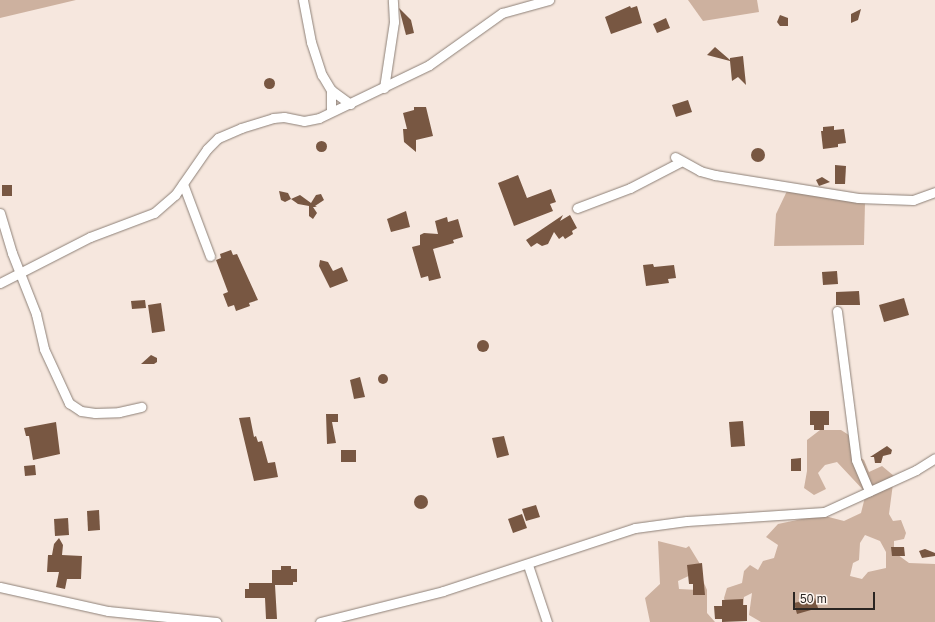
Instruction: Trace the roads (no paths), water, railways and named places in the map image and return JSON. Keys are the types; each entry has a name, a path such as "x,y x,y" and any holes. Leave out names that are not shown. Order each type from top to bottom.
{"street":[{"path":"302,0 316,58 331,90 331,111"},
{"path":"384,88 394,22 393,0"},
{"path":"0,283 20,271 104,231 154,213 175,195 207,148 230,132 278,118 310,121 384,88 448,54 486,23 502,13 549,0"},
{"path":"331,90 350,104"},
{"path":"577,208 630,188 677,160 700,170 746,181 858,198 913,200 935,192"},
{"path":"183,184 210,256"},
{"path":"0,213 36,314 44,349 70,403 81,411 95,413 119,412 141,407"},
{"path":"837,311 856,460 869,491"},
{"path":"320,622 444,591 528,565 635,528 687,521 824,512 916,470 935,458"},
{"path":"528,565 546,622"},
{"path":"0,586 108,611 216,622"}]}
